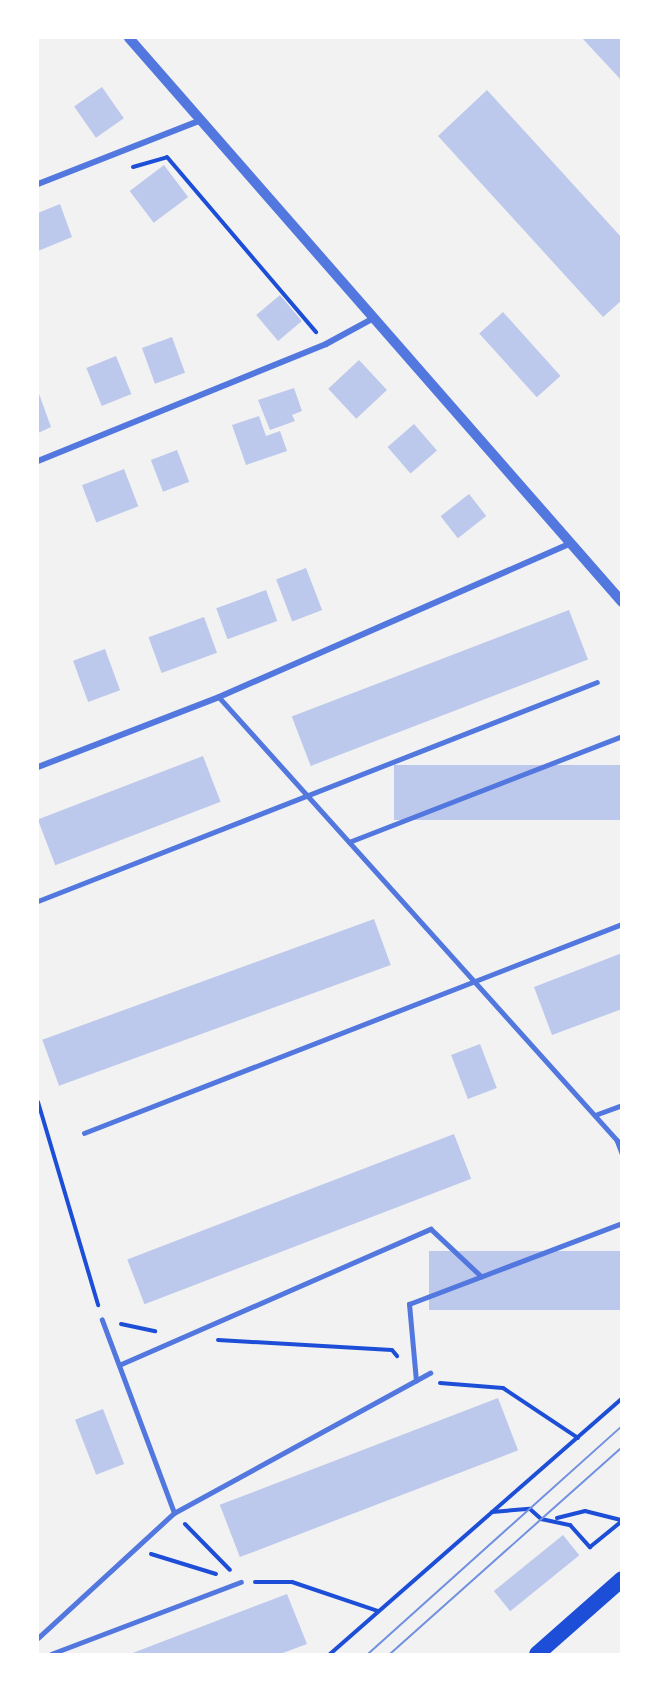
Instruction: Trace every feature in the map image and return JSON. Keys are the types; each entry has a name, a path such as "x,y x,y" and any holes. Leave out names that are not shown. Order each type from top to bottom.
{"highway":[{"path":"537,1654 621,1579"}],"street":[{"path":"129,38 621,602"},
{"path":"38,184 201,120"},
{"path":"38,461 326,344 372,319"},
{"path":"38,767 219,697 569,544"}],"lane":[{"path":"38,901 597,682"},
{"path":"219,697 595,1115 617,1140 621,1153"},
{"path":"349,842 621,736"},
{"path":"84,1133 621,924"},
{"path":"595,1115 621,1105"},
{"path":"416,1381 409,1304 621,1223"},
{"path":"119,1365 431,1230 481,1276"},
{"path":"102,1320 174,1513"},
{"path":"38,1638 137,1550 174,1513 430,1373"},
{"path":"51,1654 241,1582"}],"path":[{"path":"104,158 130,168 167,157 326,344"},
{"path":"38,1102 102,1320 182,1338 392,1350 416,1381 503,1388 578,1438"},
{"path":"330,1654 621,1398"},
{"path":"492,1512 530,1509 541,1519 556,1519 585,1511 621,1520"},
{"path":"174,1513 241,1582"},
{"path":"556,1519 590,1547 621,1520"},
{"path":"137,1550 241,1582 292,1582 378,1612"}],"building":[{"path":"582,38 622,38 622,81"},
{"path":"102,87 124,118 96,138 74,107"},
{"path":"487,90 622,238 622,300 603,317 438,136"},
{"path":"164,165 188,197 154,223 130,191"},
{"path":"60,204 72,237 38,251 38,213"},
{"path":"280,295 302,321 278,341 256,315"},
{"path":"503,312 561,376 537,397 479,333"},
{"path":"172,337 185,373 155,384 142,348"},
{"path":"116,356 131,394 102,406 86,368"},
{"path":"359,360 387,390 356,419 328,389"},
{"path":"294,388 302,411 292,415 295,421 270,430 258,400"},
{"path":"38,391 51,427 38,433"},
{"path":"259,416 266,436 280,431 287,451 246,465 232,425"},
{"path":"414,424 437,450 411,473 388,447"},
{"path":"177,450 189,482 163,492 151,460"},
{"path":"124,469 138,506 96,522 82,485"},
{"path":"469,494 486,516 458,538 441,516"},
{"path":"306,568 322,610 292,621 276,579"},
{"path":"266,590 277,621 227,639 216,608"},
{"path":"569,610 588,659 311,766 292,716"},
{"path":"204,617 217,653 162,673 149,637"},
{"path":"105,649 120,690 88,702 73,661"},
{"path":"203,756 221,802 55,865 38,819"},
{"path":"394,765 622,765 622,820 394,820"},
{"path":"374,919 391,965 59,1086 42,1040"},
{"path":"622,953 622,1009 552,1035 534,987"},
{"path":"480,1044 497,1088 468,1099 451,1055"},
{"path":"454,1134 471,1179 144,1304 127,1259"},
{"path":"429,1251 622,1251 622,1310 429,1310"},
{"path":"498,1398 518,1450 240,1557 220,1505"},
{"path":"103,1409 124,1464 96,1475 75,1420"},
{"path":"563,1535 579,1555 510,1611 494,1591"},
{"path":"287,1594 307,1644 280,1654 130,1654"}],"tram line":[{"path":"368,1654 622,1426"},
{"path":"390,1654 622,1447"}]}
